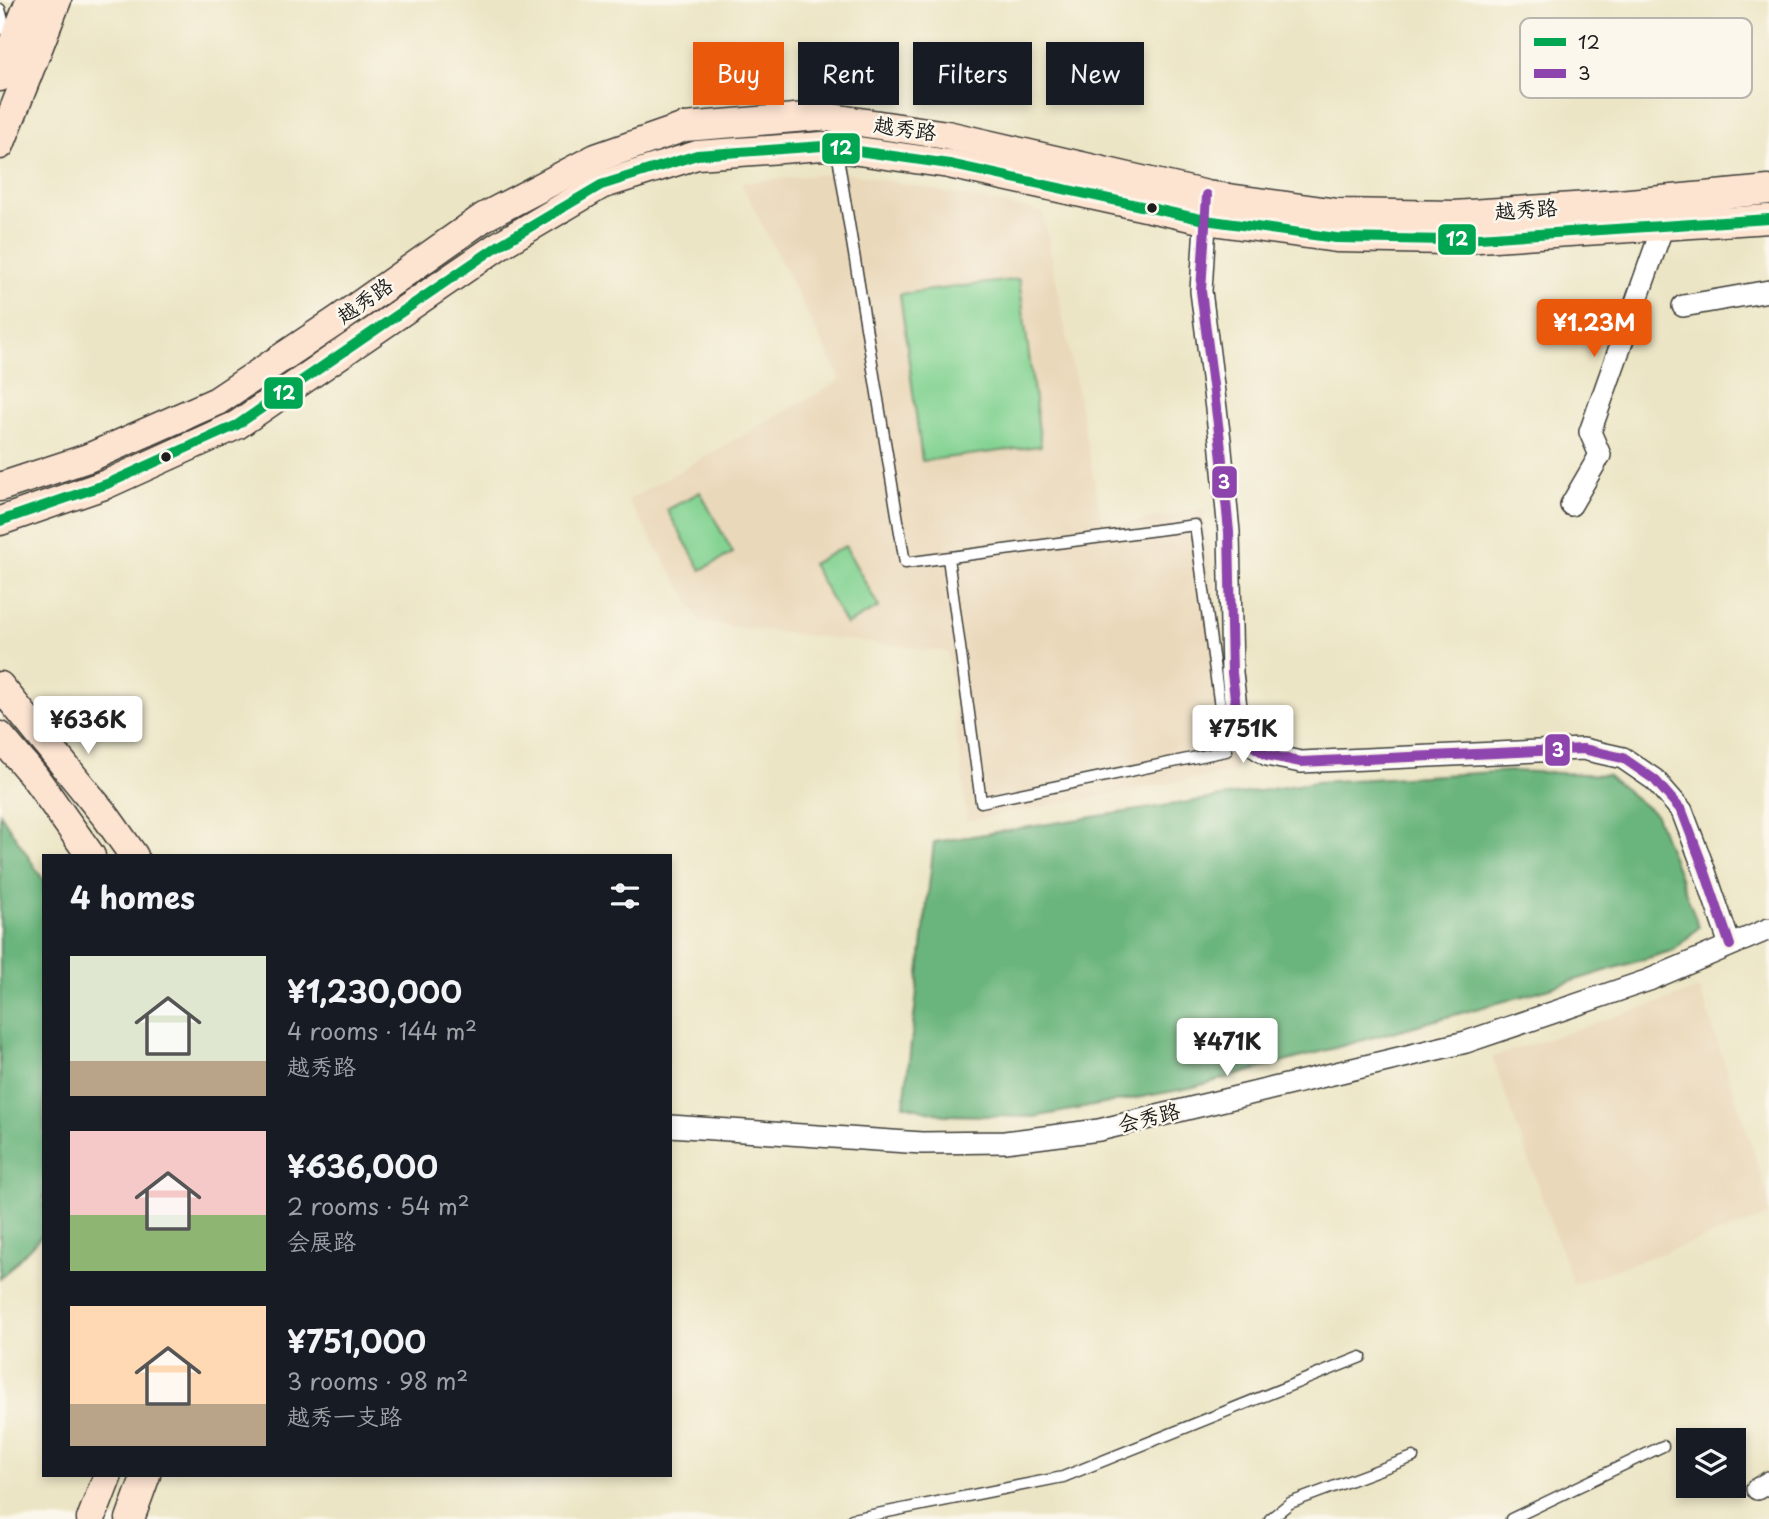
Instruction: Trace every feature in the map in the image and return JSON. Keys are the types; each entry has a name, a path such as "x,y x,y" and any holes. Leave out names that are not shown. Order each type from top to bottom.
{"main road":[{"path":"4,66 30,0"},
{"path":"0,145 57,0"},
{"name":"越秀路","path":"0,487 88,458 217,401 484,217 596,158 685,127 819,116 947,135 1206,208 1336,238 1448,240 1769,219"},
{"name":"越秀路","path":"0,521 107,485 237,425 498,246 601,185 697,155 823,146 949,164 1206,208 1338,213 1454,215 1769,190"},
{"path":"0,686 107,818 133,854"},
{"path":"0,736 34,776 90,854"},
{"path":"91,1519 107,1477"},
{"path":"130,1519 145,1477"}],"street":[{"path":"1206,208 1201,290 1227,519 1232,673 1237,716 1250,744 1267,755 1301,762 1583,749 1623,758 1655,780 1682,811 1730,945"},
{"path":"1571,505 1600,454 1590,432 1663,226"},
{"path":"1683,306 1769,291"},
{"name":"会秀路","path":"672,1126 922,1143 1005,1142 1099,1130 1466,1042 1649,979 1769,929"}],"lane":[{"path":"0,9 6,28 4,66"},
{"path":"836,148 905,563 1195,525 1226,751 981,802 948,558"},
{"path":"852,1519 1063,1477 1361,1357"},
{"path":"1511,1519 1663,1446"},
{"path":"1270,1519 1290,1503 1413,1457"}],"shaded area":[{"path":"845,172 1043,212 1103,527 1204,509 1237,771 967,821 948,652 702,623 628,500 841,380 741,183"},
{"path":"1700,989 1769,1199 1769,1216 1573,1284 1492,1057"}],"green space":[{"path":"1019,279 1041,446 922,461 900,294"},
{"path":"700,492 733,553 701,570 667,510"},
{"path":"845,546 879,607 846,625 812,564"},
{"path":"1512,771 1607,775 1656,815 1699,927 1674,950 1523,996 1190,1088 1034,1117 944,1115 904,1105 934,842 1316,782"},
{"path":"0,813 42,878 42,1235 0,1279"}],"transit line":[{"name":"12","path":"0,521 107,484 237,425 498,246 601,185 697,155 823,146 949,164 1205,220 1336,238 1448,240 1769,219"},
{"name":"3","path":"1207,195 1201,291 1229,532 1232,673 1237,716 1250,744 1267,755 1301,762 1583,749 1623,758 1655,780 1682,811 1730,945"}]}
